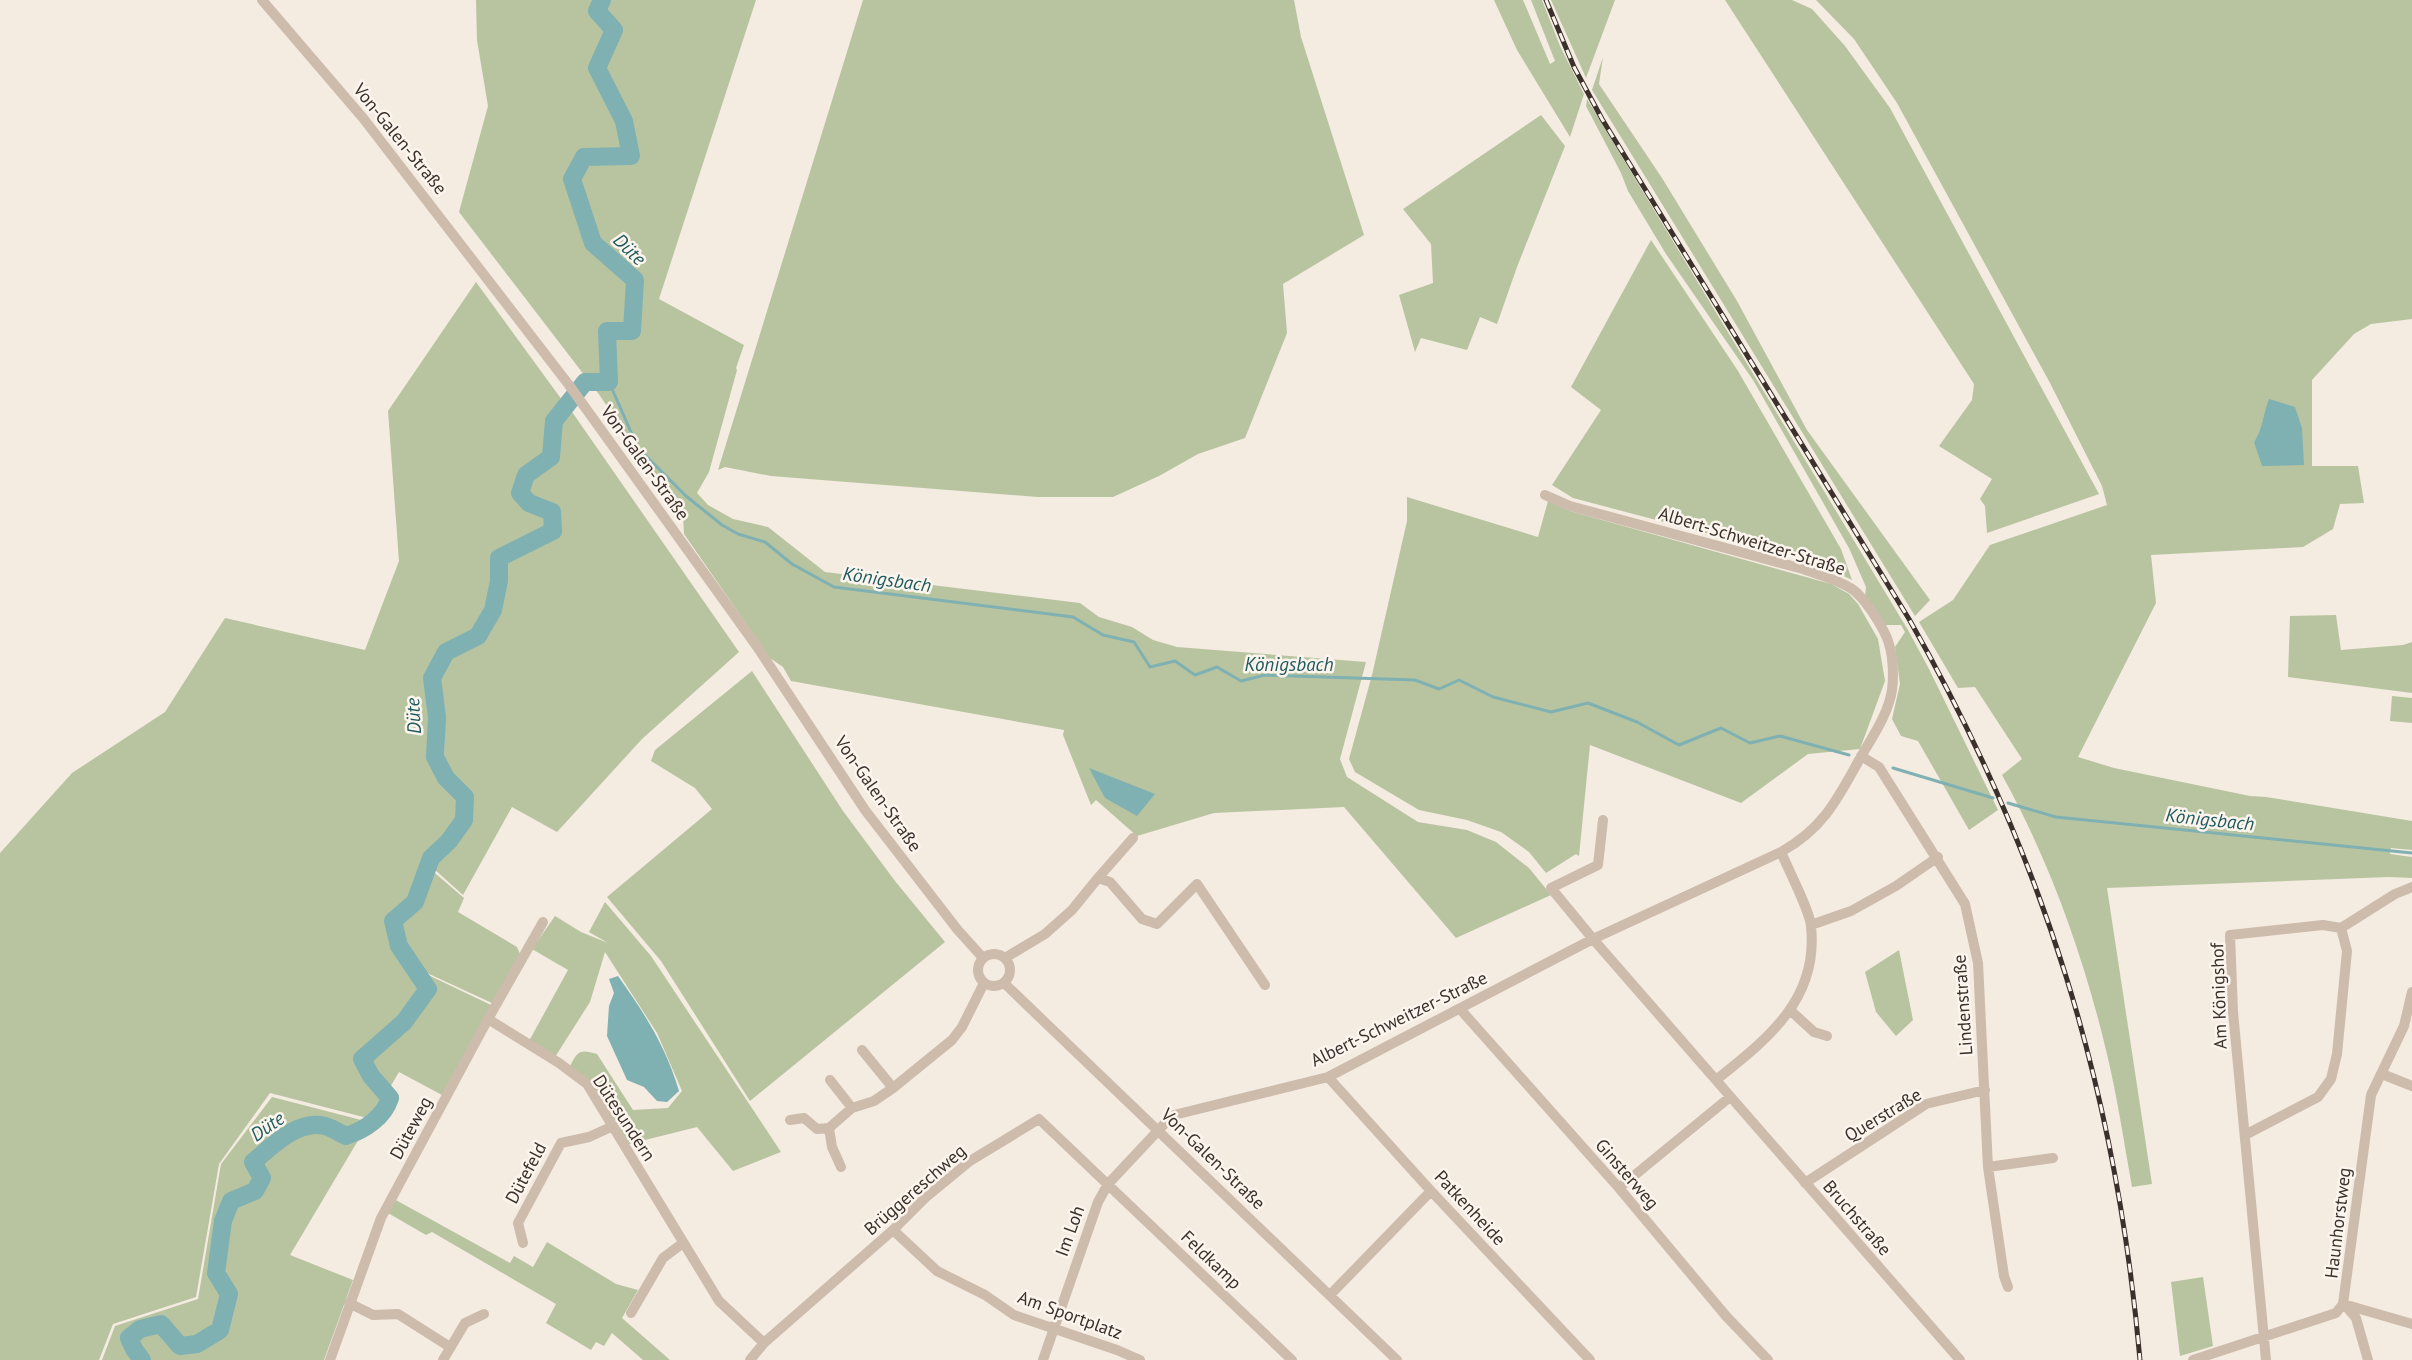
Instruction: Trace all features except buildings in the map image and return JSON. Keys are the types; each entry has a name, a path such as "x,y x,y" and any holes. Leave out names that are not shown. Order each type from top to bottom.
{"street":[{"name":"Von-Galen-Straße","path":"262,0 369,125 569,385 758,648 865,810 957,929 983,958"},
{"name":"Albert-Schweitzer-Straße","path":"1158,1130 1174,1115 1328,1077 1593,940 1781,852 1796,844 1824,819 1883,717 1892,691 1892,664 1887,638 1863,599 1852,589 1835,580 1802,569 1570,506 1545,495"},
{"name":"Lindenstraße","path":"1861,756 1879,767 1938,857 1965,904 1978,963 1988,1167 2004,1276 2008,1287"},
{"path":"1593,940 1551,888 1598,865 1603,820"},
{"path":"1005,958 1044,934 1072,910 1133,838"},
{"path":"1716,1080 1766,1039 1791,1011 1810,967 1811,925 1781,852"},
{"path":"1811,925 1851,911 1896,886 1938,857"},
{"path":"1098,878 1110,882 1142,919 1158,924 1197,884 1265,985"},
{"path":"2245,1135 2318,1097 2331,1079 2337,1054 2347,951 2341,928 2395,894 2412,887"},
{"name":"Düteweg","path":"330,1360 381,1218 488,1019 543,922"},
{"name":"Am Königshof","path":"2266,1360 2233,1012 2230,935 2323,925 2341,928"},
{"name":"Bruchstraße","path":"1593,940 1960,1360"},
{"path":"990,954 998,954 1005,958 1010,966 1010,975 1004,983 990,986 984,983 979,976 978,967 983,958 990,954"},
{"path":"790,1120 804,1118 817,1128 829,1128 852,1108 874,1101 893,1088 952,1040 962,1026 984,983"},
{"name":"Von-Galen-Straße","path":"1004,983 1397,1360"},
{"name":"Haunhorstweg","path":"2193,1360 2336,1313 2343,1304 2371,1095 2404,1026 2412,992"},
{"name":"Ginsterweg","path":"1460,1009 1619,1188 1726,1316 1768,1360"},
{"path":"1791,1011 1814,1032 1827,1036"},
{"name":"Dütesundern","path":"488,1019 559,1063 587,1084 719,1301 764,1343"},
{"path":"862,1050 893,1088"},
{"path":"2382,1074 2412,1086"},
{"name":"Patkenheide","path":"1328,1077 1430,1191 1590,1360"},
{"path":"830,1080 852,1108"},
{"name":"Querstraße","path":"1805,1183 1926,1104 1985,1090"},
{"path":"1619,1188 1730,1097"},
{"name":"Brüggereschweg","path":"750,1360 764,1343 893,1230 925,1198 970,1161 1039,1119 1108,1184"},
{"name":"Dütefeld","path":"523,1243 518,1223 561,1143 589,1137 613,1126"},
{"path":"829,1128 832,1146 841,1167"},
{"name":"Im Loh","path":"1043,1360 1098,1202 1108,1184 1158,1130"},
{"path":"1988,1167 2053,1158"},
{"name":"Feldkamp","path":"1108,1184 1292,1360"},
{"path":"1330,1295 1430,1191"},
{"name":"Am Sportplatz","path":"893,1230 937,1271 985,1295 1014,1315 1140,1360"},
{"path":"630,1313 663,1258 683,1243"},
{"path":"349,1304 373,1315 398,1314 450,1347"},
{"path":"2343,1304 2412,1324"},
{"path":"2343,1304 2356,1318 2368,1360"},
{"path":"443,1360 465,1323 484,1314"}],"green space":[{"path":"476,0 756,0 659,299 744,345 736,368 709,472 697,493 708,505 733,519 768,527 825,572 1080,603 1099,617 1132,627 1153,640 1177,647 1366,662 1340,759 1347,777 1418,822 1467,830 1496,842 1529,868 1551,895 1456,938 1344,807 1214,813 1137,836 1096,800 1091,805 1063,735 1064,730 791,681 783,667 770,658 684,534 683,516 598,393 459,212 488,106 477,40"},
{"path":"863,0 1294,0 1301,37 1364,235 1283,284 1287,333 1245,438 1198,454 1159,476 1113,497 1038,497 771,476 725,467 718,470"},
{"path":"1494,0 1523,0 1550,64 1555,61 1531,0 1542,0 1560,46 1584,94 1570,137 1517,50"},
{"path":"1551,0 1615,0 1586,78"},
{"path":"1725,0 1792,0 1812,9 1845,46 1890,108 2099,494 1987,533 1985,506 1980,499 1992,479 1939,446 1972,400 1974,384"},
{"path":"1816,0 2412,0 2412,319 2371,324 2354,334 2312,380 2312,466 2358,466 2364,503 2340,504 2333,529 2303,547 2151,555 2156,603 2078,757 2114,768 2250,796 2412,821 2412,850 2391,848 2390,854 2412,857 2412,878 2389,877 2107,888 2152,1184 2132,1187 2110,1067 2087,978 2063,908 2035,840 2002,775 2022,759 1975,687 1958,688 1919,622 1953,600 1990,545 2107,505 2102,486 2050,383 1897,103 1854,39","holes":["2302,428 2302,438 2254,442 2262,431"]},
{"path":"1603,57 1599,84 1662,178 1737,301 1807,430 1930,600 1915,616 1592,90"},
{"path":"1587,99 1908,630 1929,669 1998,810 1969,830 1918,741 1901,736 1892,719 1900,684 1895,647 1905,632 1901,625 1884,625 1865,597 1866,587 1849,548 1753,380 1666,254 1628,191 1621,173 1586,106"},
{"path":"1541,115 1565,146 1517,267 1497,324 1480,317 1467,350 1421,338 1415,352 1399,295 1433,283 1431,244 1403,209"},
{"path":"1651,240 1738,371 1841,549 1852,580 1815,562 1573,498 1552,485 1601,410 1571,387"},
{"path":"476,282 562,400 548,418 545,455 521,472 513,495 524,509 546,516 547,527 493,555 488,599 474,631 442,646 425,677 431,719 428,756 439,779 458,797 459,819 444,840 425,856 412,899 389,922 394,948 422,988 400,1021 356,1057 366,1080 384,1098 371,1119 270,1093 219,1164 196,1297 113,1324 99,1360 0,1360 0,853 72,773 165,712 225,618 365,650 399,561 388,411"},
{"path":"570,409 739,652 642,739 557,832 512,807 463,895 433,868 439,856 465,831 470,822 472,810 472,793 444,765 445,710 439,674 451,655 482,641 499,614 506,581 505,561 558,536 557,508 531,498 525,492 530,478 555,459 558,421"},
{"path":"1407,497 1538,537 1548,501 1570,511 1831,584 1849,594 1858,604 1878,639 1885,681 1860,749 1808,754 1741,803 1590,745 1579,856 1576,854 1546,873 1529,852 1501,832 1467,820 1419,810 1355,772 1349,759 1372,675 1407,521"},
{"path":"2336,615 2341,650 2403,645 2412,642 2412,693 2288,677 2290,616"},
{"path":"752,671 843,811 895,881 945,942 750,1101 661,961 607,897 712,809 695,788 651,761 655,750"},
{"path":"2392,696 2412,698 2412,723 2390,721"},
{"path":"429,868 464,898 458,912 517,947 520,954 492,1003 414,967 399,946 393,921 415,902"},
{"path":"605,902 651,956 781,1152 733,1171 697,1127 629,1144 593,1085 570,1066 580,1052 597,1054 633,1110 668,1108 682,1091 657,1033 605,952 590,1002 555,1057 529,1041 568,970 532,949 555,916 581,932 608,943 589,932"},
{"path":"1899,950 1913,1020 1896,1036 1876,1012 1865,972"},
{"path":"424,973 491,1005 442,1095 399,1072 389,1089 374,1072 368,1059 409,1026 434,988"},
{"path":"272,1097 369,1122 290,1255 353,1280 324,1360 102,1360 115,1326 198,1299 221,1164"},
{"path":"394,1199 510,1263 514,1256 533,1267 547,1242 616,1284 638,1290 622,1318 670,1360 643,1360 612,1333 604,1346 596,1342 591,1350 546,1323 556,1304 432,1232 426,1235 388,1213"},
{"path":"2203,1277 2213,1346 2180,1356 2171,1282"}],"water":[{"path":"2269,399 2295,407 2302,428 2304,465 2262,466 2254,442"},
{"path":"1089,768 1155,794 1137,816 1105,798"},
{"path":"618,976 654,1031 674,1075 679,1091 667,1102 657,1101 644,1087 627,1080 607,1036 609,1006 614,993 609,979"}],"waterway":[{"name":"Düte","path":"142,1360 129,1338 140,1329 161,1324 180,1346 197,1344 220,1330 229,1294 216,1273 223,1221 231,1201 255,1191 262,1178 253,1162 286,1135 305,1126 325,1126 346,1136 373,1122 383,1111 390,1098 371,1076 362,1059 404,1022 428,989 399,946 393,921 415,902 431,858 449,841 464,820 465,797 446,778 435,757 437,717 432,678 446,652 478,636 493,610 499,581 499,558 553,531 552,512 529,503 520,493 526,475 551,457 554,421 585,382 609,382 607,331 632,331 635,280 593,243 572,179 584,157 631,156 624,121 597,68 614,30 597,11 602,0"},
{"name":"Königsbach","path":"609,382 638,448 686,496 722,525 738,534 765,542 792,564 834,587 1073,617 1103,635 1134,642 1150,667 1175,661 1195,675 1217,667 1241,681 1265,675 1415,680 1439,689 1459,680 1493,697 1551,712 1588,703 1637,722 1679,745 1721,728 1750,743 1780,736 1849,755"},
{"name":"Königsbach","path":"1893,768 1993,798"},
{"name":"Königsbach","path":"2008,803 2056,817 2412,853"}],"railway":[{"path":"1546,0 1574,67 1602,119 1909,619 1957,708 1999,797 2035,886 2066,977 2092,1069 2113,1163 2129,1260 2140,1360"}]}
